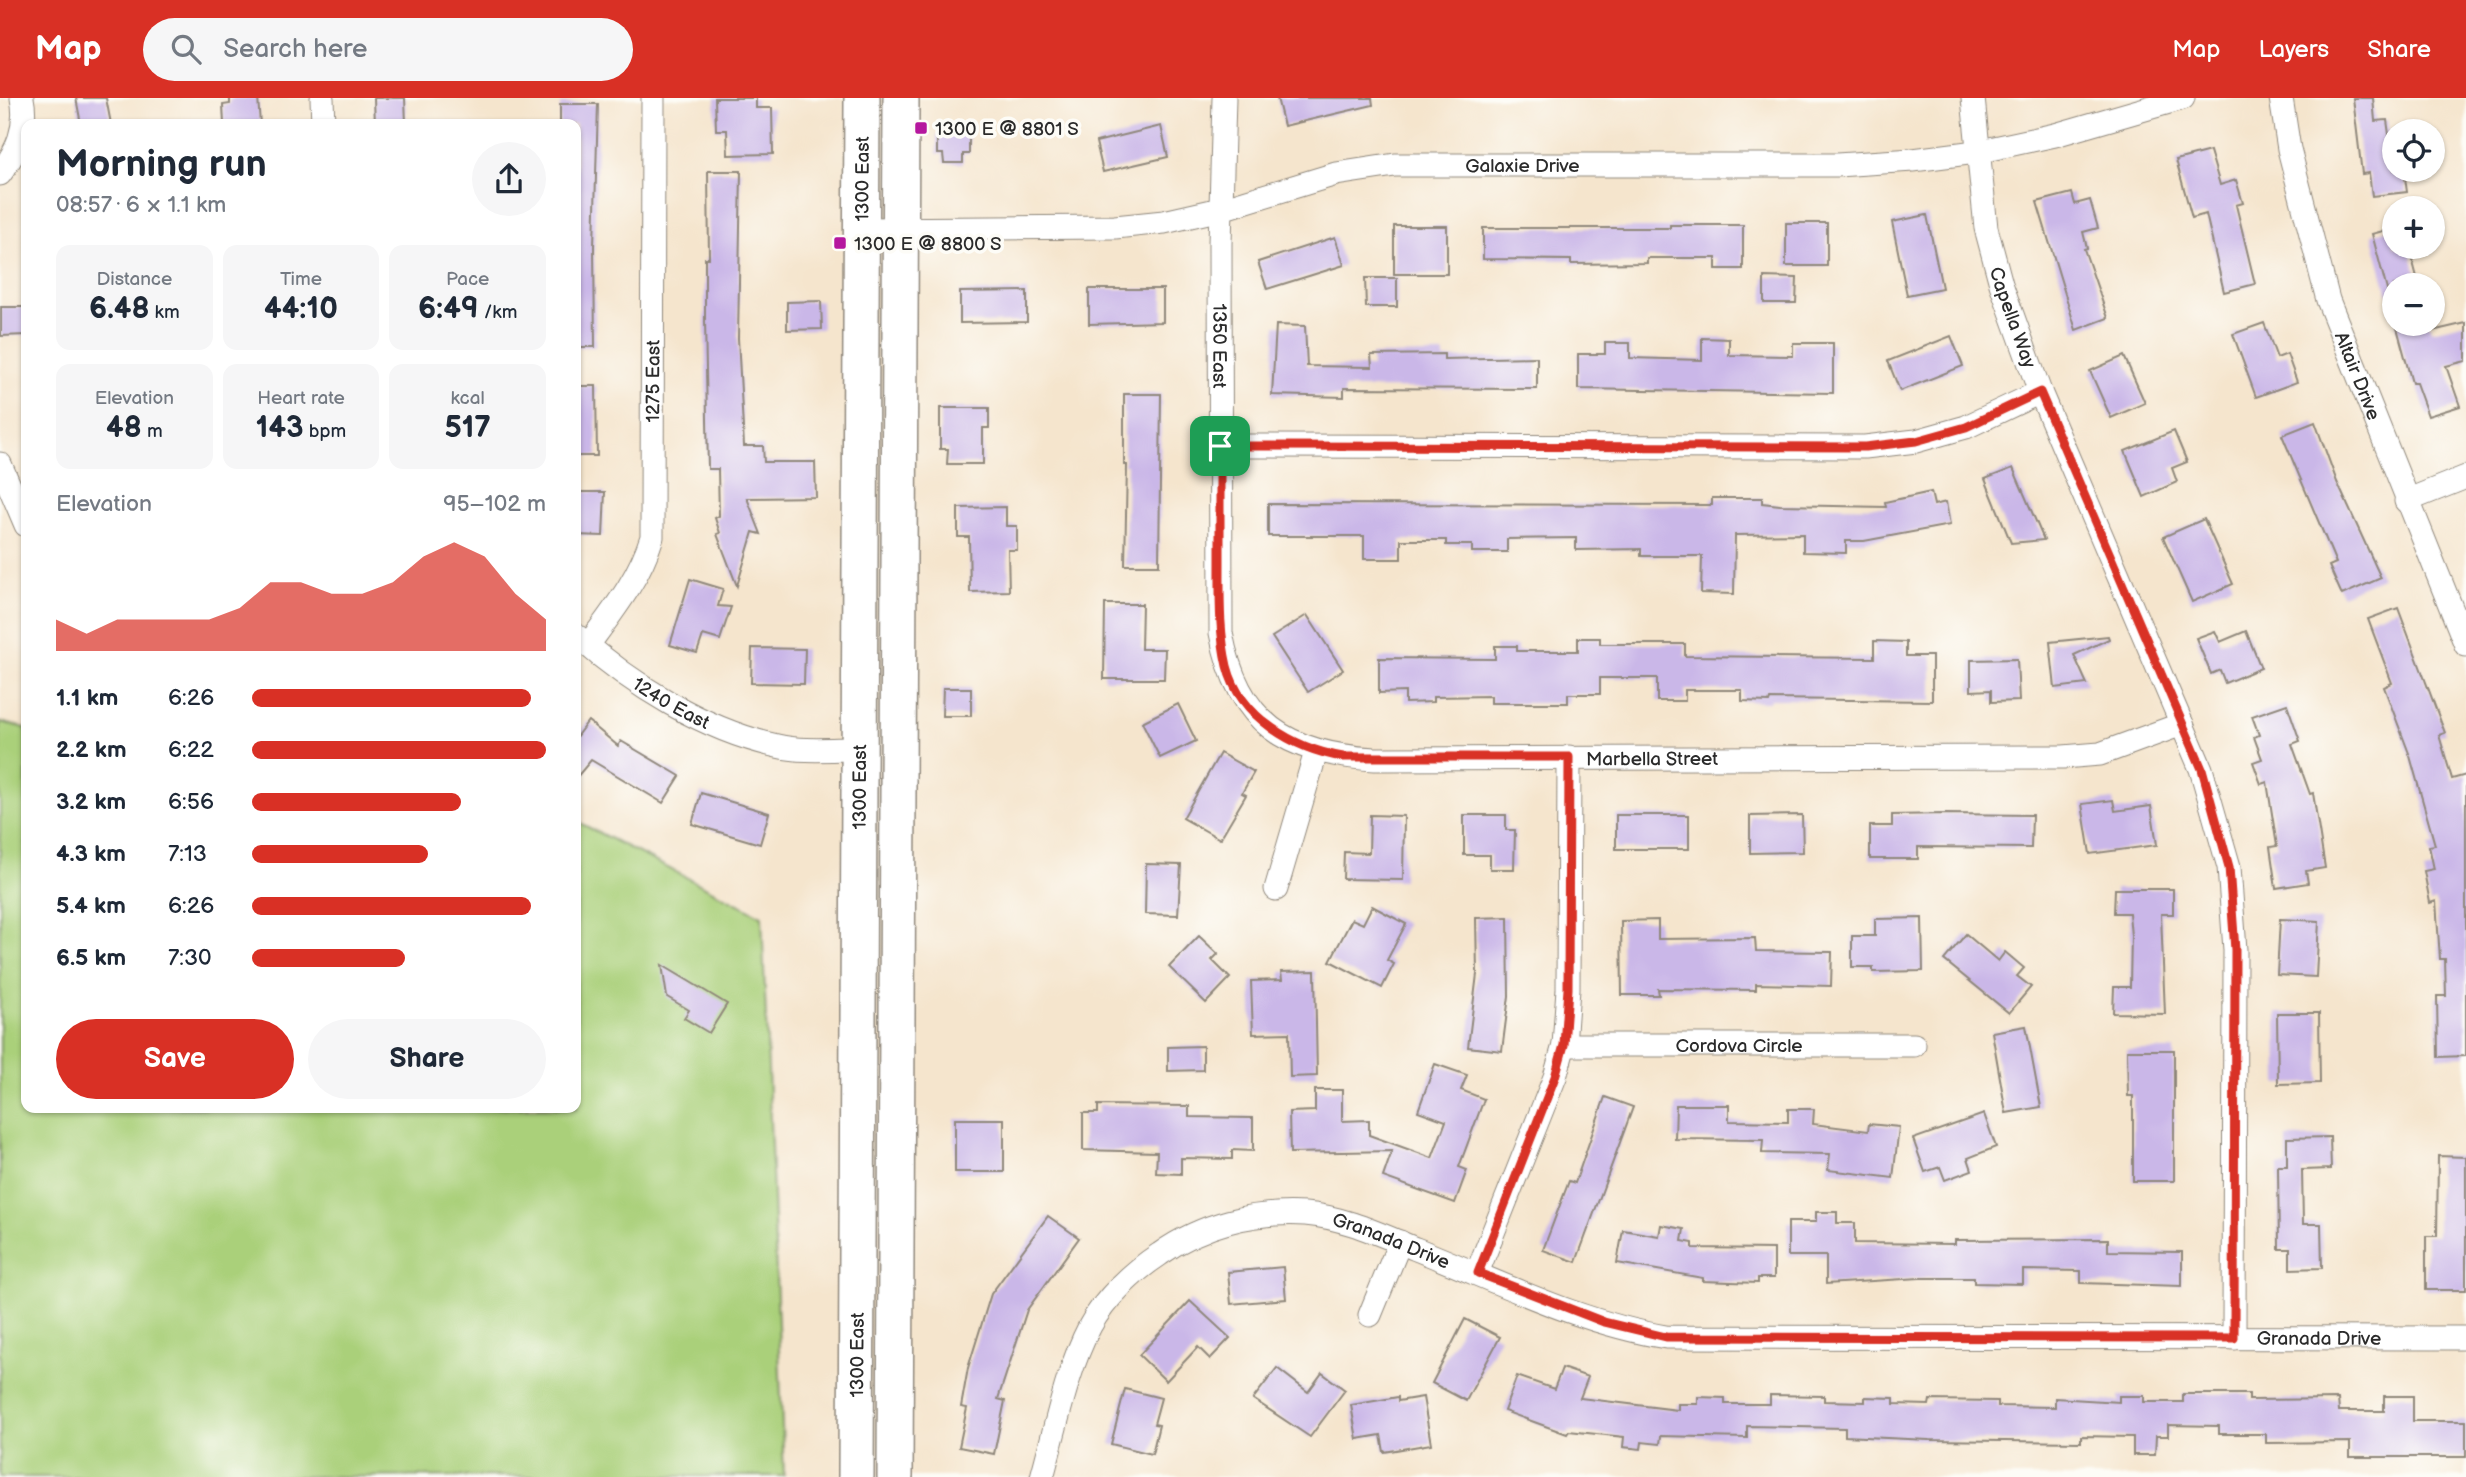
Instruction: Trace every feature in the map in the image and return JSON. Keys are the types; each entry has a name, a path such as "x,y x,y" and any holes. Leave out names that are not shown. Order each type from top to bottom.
{"main road":[{"name":"1300 East","path":"856,1477 862,98"},
{"name":"1300 East","path":"895,1477 901,98"}],"street":[{"path":"22,98 23,119"},
{"path":"322,98 323,119"},
{"name":"1275 East","path":"582,640 631,585 644,562 652,537 653,98"},
{"name":"1350 East","path":"1220,596 1221,209 1224,98"},
{"name":"Capella Way","path":"1973,98 1976,152 1986,228 2000,284 2040,392 2202,769 2219,824 2234,911 2234,1338"},
{"name":"Galaxie Drive","path":"862,229 1115,227 1164,222 1221,209 1336,174 1395,165 1837,165 1976,152 2055,135 2183,98"},
{"name":"Altair Drive","path":"2281,98 2289,149 2328,300 2406,501 2466,645"},
{"path":"0,174 21,140"},
{"path":"1220,446 1865,447 1916,441 1966,427 2040,392"},
{"path":"0,464 21,513"},
{"path":"2406,501 2466,477"},
{"name":"Marbella Street","path":"1220,596 1221,633 1228,669 1246,701 1265,723 1289,740 1316,752 1375,759 2063,757 2100,754 2182,724"},
{"name":"1240 East","path":"582,640 679,707 728,732 779,747 858,749"},
{"path":"1276,889 1316,752"},
{"path":"1478,1273 1555,1077 1564,1045 1568,989 1569,757"},
{"name":"Cordova Circle","path":"1564,1045 1914,1045"},
{"name":"Granada Drive","path":"1042,1477 1076,1358 1091,1323 1144,1265 1178,1241 1217,1224 1261,1215 1306,1214 1351,1224 1604,1322 1666,1337 2466,1338"},
{"path":"1370,1315 1400,1242"}],"green space":[{"path":"0,722 21,727 21,1113 581,1113 581,824 762,916 784,1476 0,1477"}],"building":[{"path":"76,98 106,98 110,119 80,119"},
{"path":"230,98 258,98 260,119 224,119 223,105 230,104"},
{"path":"374,98 405,98 406,119 375,119"},
{"path":"715,98 756,98 756,108 772,108 773,154 728,155 727,130 716,130"},
{"path":"1277,98 1372,98 1373,105 1284,126"},
{"path":"2353,98 2373,98 2375,121 2382,120 2382,182 2406,182 2407,192 2372,196 2369,173 2362,174"},
{"path":"560,104 598,104 594,246 595,347 581,347 581,119 560,119"},
{"path":"944,126 969,126 969,154 963,154 963,163 944,163 943,154 937,154 937,135 944,135"},
{"path":"1161,126 1168,157 1103,172 1096,142"},
{"path":"2210,151 2220,185 2236,180 2243,203 2236,205 2255,284 2224,292 2206,214 2192,218 2176,160"},
{"path":"708,171 741,171 738,338 744,446 763,446 764,462 815,462 816,497 747,498 761,534 753,532 737,586 717,534 720,533 715,518 719,516 718,469 708,469 705,258 709,258"},
{"path":"2072,193 2075,204 2090,200 2098,228 2083,232 2087,248 2084,249 2108,318 2076,330 2037,202"},
{"path":"1927,215 1942,288 1907,295 1892,222"},
{"path":"1786,223 1827,223 1827,266 1786,266"},
{"path":"1670,225 1743,225 1743,269 1716,269 1716,258 1647,258 1647,263 1571,264 1571,260 1483,259 1483,228 1670,228"},
{"path":"1394,226 1447,226 1447,274 1394,274"},
{"path":"2382,231 2382,259 2412,259 2416,273 2382,273 2372,234"},
{"path":"1335,237 1344,265 1267,289 1258,262"},
{"path":"1764,277 1797,278 1796,303 1764,303"},
{"path":"1365,278 1397,278 1397,307 1366,307"},
{"path":"1089,289 1163,289 1163,322 1089,324"},
{"path":"1027,291 1027,322 960,323 960,292"},
{"path":"821,301 822,329 787,330 787,302"},
{"path":"1,307 21,307 21,335 1,336"},
{"path":"2264,323 2277,358 2287,354 2297,382 2256,397 2233,334"},
{"path":"2466,323 2466,361 2446,366 2460,406 2428,416 2416,383 2412,383 2399,336 2445,336 2445,328"},
{"path":"1276,325 1305,326 1307,366 1372,367 1371,355 1444,354 1444,359 1537,357 1537,389 1344,388 1344,397 1272,395"},
{"path":"1951,336 1963,366 1900,391 1888,361"},
{"path":"1702,338 1729,339 1729,355 1793,356 1793,343 1833,343 1833,393 1578,389 1578,354 1605,354 1605,343 1630,343 1630,358 1702,360"},
{"path":"2124,356 2145,403 2111,418 2090,371"},
{"path":"581,386 596,386 597,456 581,456"},
{"path":"1124,394 1161,394 1159,565 1125,565 1127,465 1124,465"},
{"path":"940,408 989,408 989,428 983,428 983,464 947,464 948,449 940,449"},
{"path":"2315,422 2337,482 2381,578 2342,595 2329,566 2336,563 2282,435"},
{"path":"2174,431 2187,462 2172,468 2177,482 2144,497 2125,451"},
{"path":"2013,468 2044,540 2011,543 1985,479"},
{"path":"581,492 605,492 603,536 581,535"},
{"path":"1931,492 1934,505 1946,502 1950,525 1864,541 1846,541 1846,553 1803,552 1803,534 1735,535 1734,594 1701,593 1702,556 1641,556 1641,549 1576,550 1576,538 1507,539 1507,552 1472,552 1472,545 1446,545 1446,540 1401,540 1401,559 1364,559 1364,536 1268,536 1268,504 1712,505 1712,498 1762,498 1762,503 1780,505 1886,507 1885,502"},
{"path":"1006,507 1006,526 1017,526 1017,550 1008,550 1009,591 970,592 969,537 958,537 958,508"},
{"path":"2204,519 2233,584 2192,602 2163,537"},
{"path":"690,579 723,589 718,606 731,607 720,640 703,635 697,653 670,645"},
{"path":"1105,604 1142,604 1141,649 1165,649 1164,679 1104,679"},
{"path":"2398,608 2445,733 2439,735 2452,779 2466,775 2466,1056 2438,1057 2437,996 2446,996 2445,959 2440,959 2436,901 2430,903 2424,871 2434,869 2429,846 2435,845 2410,756 2384,687 2392,683 2368,619"},
{"path":"1307,615 1343,670 1308,692 1272,637"},
{"path":"2215,631 2220,642 2246,631 2261,668 2225,683 2220,670 2211,674 2196,638"},
{"path":"2108,636 2109,639 2074,655 2087,684 2055,688 2050,642"},
{"path":"1578,638 1600,638 1600,644 1685,644 1685,656 1874,658 1874,641 1906,642 1906,656 1932,656 1932,701 1742,701 1742,690 1685,690 1685,701 1657,701 1657,678 1600,678 1600,694 1568,694 1568,703 1491,703 1491,696 1433,697 1433,702 1405,703 1405,692 1379,693 1379,658 1495,659 1495,646 1517,646 1517,651 1578,651"},
{"path":"752,648 805,649 804,684 751,683"},
{"path":"2017,659 2019,701 1991,702 1991,690 1971,691 1971,660"},
{"path":"943,688 971,688 971,716 942,716"},
{"path":"1178,704 1196,741 1160,758 1142,722"},
{"path":"2287,704 2300,741 2292,744 2310,794 2313,793 2325,868 2306,871 2308,883 2276,888 2270,847 2277,846 2267,782 2261,784 2253,762 2262,759 2254,737 2259,735 2252,716"},
{"path":"588,721 618,746 621,741 680,776 663,803 591,760 581,772 581,730"},
{"path":"1220,753 1254,772 1242,793 1246,795 1220,839 1183,818"},
{"path":"701,793 769,813 760,844 692,824"},
{"path":"2113,800 2115,811 2151,806 2157,845 2090,854 2082,804"},
{"path":"1370,815 1404,816 1403,880 1343,879 1344,852 1369,853"},
{"path":"1464,815 1506,815 1506,830 1515,830 1514,869 1490,869 1490,855 1464,855"},
{"path":"1616,815 1689,815 1689,849 1616,849"},
{"path":"1802,815 1803,852 1750,853 1750,816"},
{"path":"1892,815 2032,815 2031,848 1918,847 1918,859 1870,859 1870,826 1892,826"},
{"path":"1146,864 1181,865 1178,915 1145,914"},
{"path":"2115,889 2173,889 2173,914 2161,914 2165,1014 2113,1013 2114,987 2130,987 2131,936 2129,913 2114,913"},
{"path":"1372,906 1406,924 1387,960 1394,964 1382,988 1330,961 1352,919 1363,924"},
{"path":"1508,917 1509,996 1502,1051 1468,1047 1477,974 1476,918"},
{"path":"1922,918 1923,971 1873,972 1873,967 1852,967 1852,936 1875,936 1875,919"},
{"path":"2280,919 2319,921 2316,977 2277,975"},
{"path":"1658,920 1658,939 1755,938 1756,951 1832,952 1831,986 1756,984 1756,990 1658,989 1659,995 1622,995 1621,921"},
{"path":"1966,934 1998,961 2005,952 2024,968 2017,976 2031,987 2009,1013 1944,960"},
{"path":"1199,936 1218,954 1212,960 1230,978 1206,1003 1169,967"},
{"path":"662,965 727,1004 709,1033 684,1018 689,1010 667,997"},
{"path":"1315,971 1317,1076 1290,1077 1289,1033 1253,1034 1251,981 1282,980 1281,972"},
{"path":"2277,1013 2319,1013 2320,1083 2278,1084"},
{"path":"2026,1026 2041,1107 2006,1113 1992,1032"},
{"path":"1203,1046 1203,1070 1168,1071 1168,1047"},
{"path":"2127,1050 2174,1050 2174,1181 2133,1181 2133,1096 2128,1096"},
{"path":"1435,1064 1467,1075 1461,1090 1484,1099 1459,1167 1467,1170 1455,1203 1383,1177 1392,1151 1290,1153 1289,1112 1315,1111 1315,1090 1342,1090 1342,1121 1369,1120 1369,1135 1432,1158 1446,1121 1418,1111"},
{"path":"1605,1097 1633,1107 1576,1262 1543,1250 1569,1181 1575,1183"},
{"path":"1098,1105 1189,1106 1189,1117 1253,1118 1253,1151 1232,1150 1232,1159 1181,1158 1181,1174 1156,1173 1157,1152 1083,1150 1083,1113 1098,1113"},
{"path":"1676,1105 1729,1105 1729,1121 1788,1122 1788,1109 1814,1109 1813,1124 1868,1131 1869,1124 1899,1127 1893,1178 1828,1170 1830,1154 1762,1153 1763,1140 1675,1139"},
{"path":"1984,1114 1996,1147 1968,1158 1972,1170 1945,1180 1940,1167 1925,1172 1913,1139"},
{"path":"955,1119 1004,1119 1004,1172 955,1172"},
{"path":"2330,1137 2331,1169 2302,1170 2303,1224 2321,1224 2322,1268 2290,1269 2290,1249 2279,1249 2278,1166 2287,1166 2287,1138"},
{"path":"2438,1156 2466,1157 2466,1290 2426,1290 2426,1236 2437,1236"},
{"path":"1816,1212 1837,1212 1837,1223 1855,1223 1855,1243 1955,1244 1955,1240 2108,1239 2108,1251 2182,1252 2182,1286 2081,1283 2081,1271 2023,1270 2023,1284 1974,1283 1974,1278 1920,1278 1826,1284 1826,1256 1788,1256 1788,1222 1816,1222"},
{"path":"1048,1216 1079,1238 1027,1310 998,1399 1005,1401 994,1454 959,1447 967,1408 961,1407 968,1368 991,1294"},
{"path":"1661,1225 1684,1229 1682,1241 1693,1243 1693,1248 1774,1249 1774,1278 1758,1278 1758,1283 1703,1281 1703,1278 1617,1263 1623,1230 1659,1236"},
{"path":"1283,1267 1286,1299 1231,1304 1228,1272"},
{"path":"1190,1301 1230,1338 1210,1359 1198,1347 1166,1381 1139,1355"},
{"path":"1465,1319 1500,1337 1466,1401 1432,1383"},
{"path":"1277,1368 1308,1392 1322,1373 1345,1390 1310,1437 1253,1399"},
{"path":"1562,1368 1588,1377 1580,1398 1678,1410 1678,1404 1698,1404 1698,1397 1725,1398 1725,1404 1770,1404 1770,1395 1824,1396 1824,1401 1865,1402 1865,1397 1894,1398 1894,1404 1929,1405 1930,1400 1998,1401 1998,1406 2055,1407 2055,1398 2119,1402 2119,1396 2144,1396 2144,1402 2183,1402 2183,1394 2249,1394 2249,1400 2338,1399 2339,1411 2384,1411 2384,1396 2413,1396 2413,1421 2466,1421 2466,1457 2350,1457 2350,1442 2266,1443 2266,1434 2219,1434 2219,1426 2168,1425 2168,1436 2156,1436 2155,1455 2133,1455 2133,1437 2081,1436 2081,1442 1929,1440 1845,1436 1845,1428 1747,1426 1747,1438 1661,1436 1660,1444 1642,1442 1641,1449 1623,1447 1624,1437 1569,1431 1567,1434 1504,1411 1517,1376 1554,1389"},
{"path":"1125,1389 1161,1398 1154,1424 1159,1425 1152,1454 1111,1444"},
{"path":"1398,1397 1398,1401 1423,1397 1431,1444 1384,1452 1381,1435 1357,1439 1351,1405"}],"place":[{"name":"1300 E @ 8801 S","path":"921,128"},
{"name":"1300 E @ 8800 S","path":"840,243"}],"route":[{"path":"2040,392 2202,769 2229,867 2235,950 2234,1338 1666,1337 1634,1332 1604,1322 1478,1273 1555,1077 1564,1045 1568,989 1569,757 1343,757 1316,752 1289,740 1265,723 1246,701 1228,669 1221,633 1220,446 1865,447 1916,441 1966,427 2040,392"}]}
